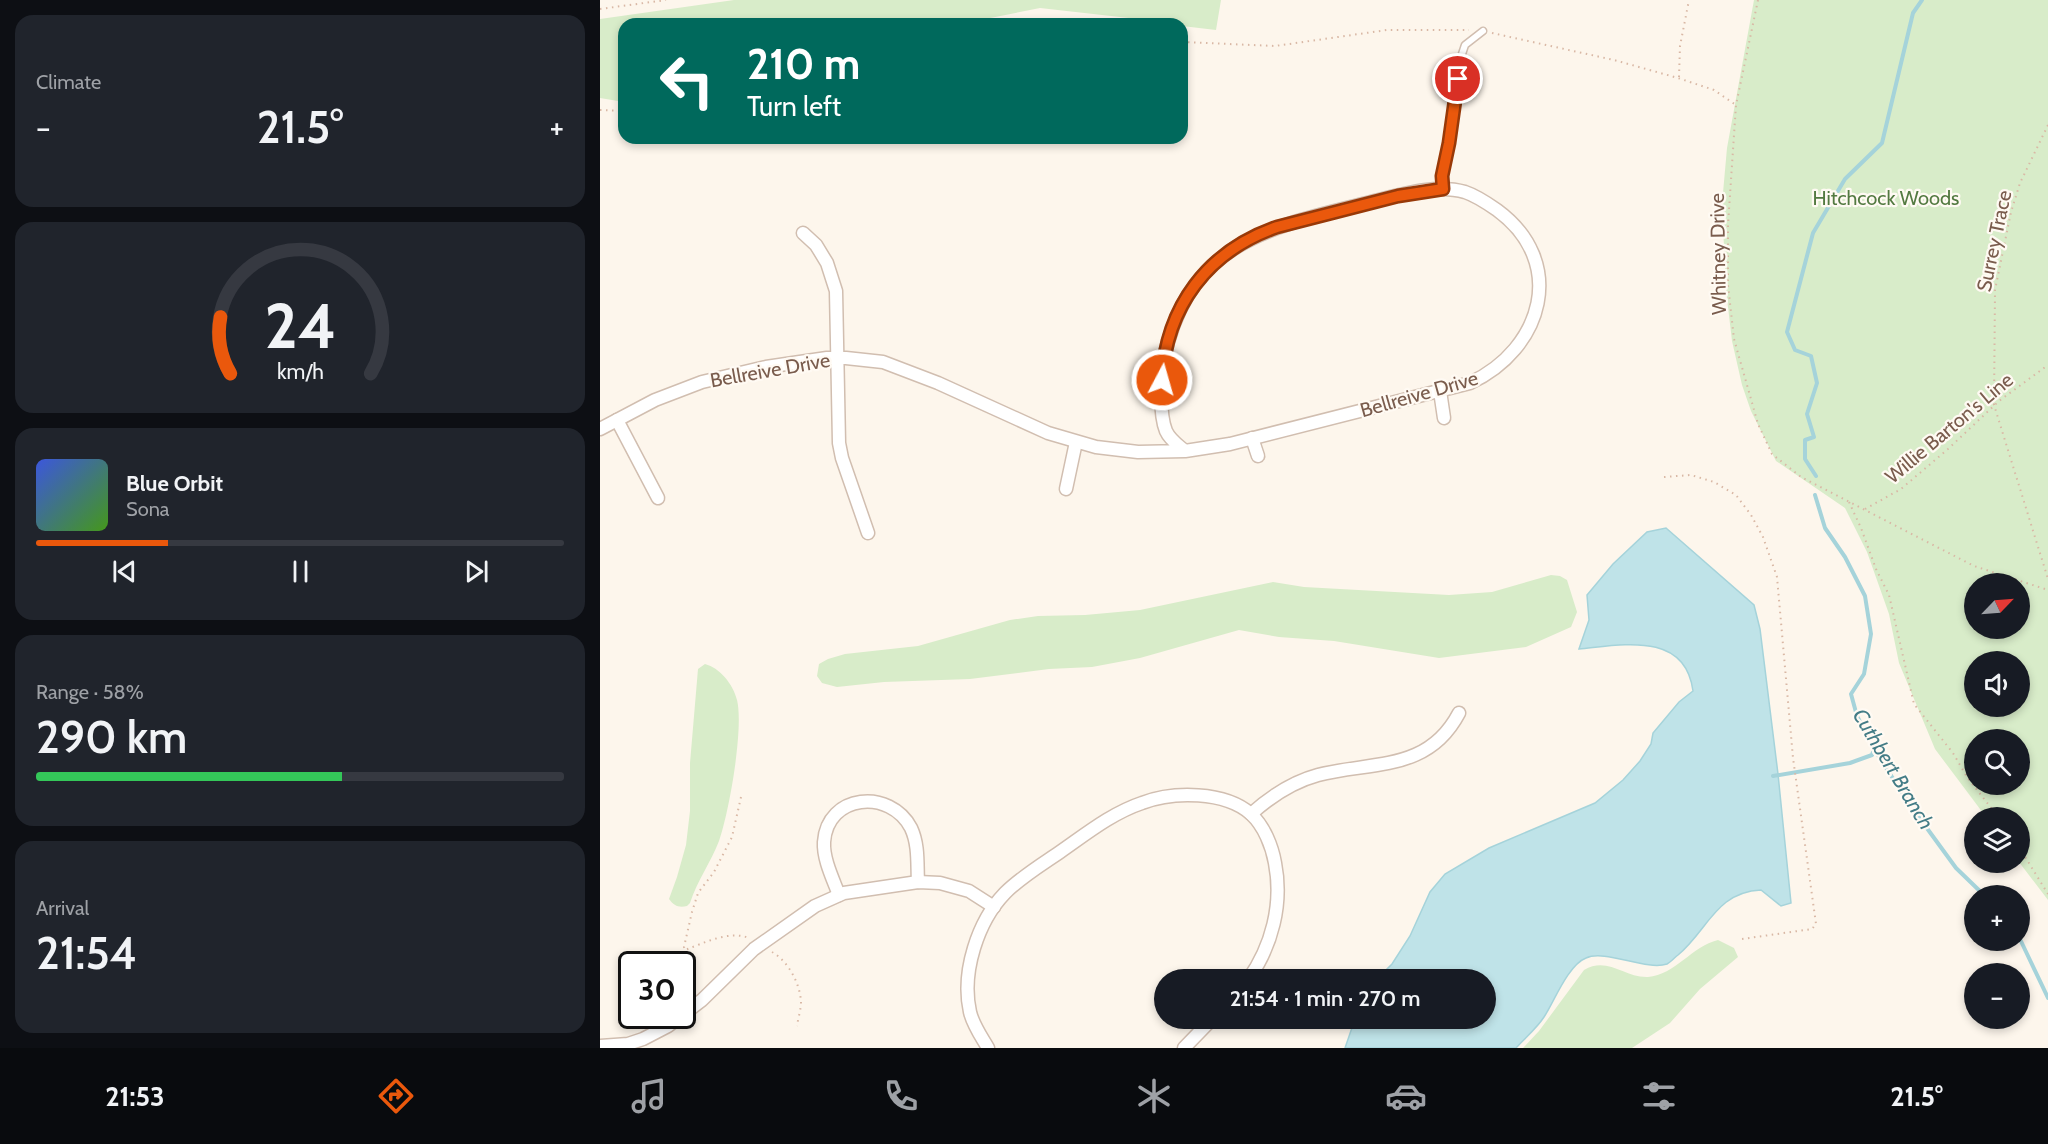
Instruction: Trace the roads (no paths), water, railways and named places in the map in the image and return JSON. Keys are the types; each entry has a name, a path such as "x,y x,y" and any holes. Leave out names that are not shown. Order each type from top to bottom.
{"street":[{"name":"Bellreive Drive","path":"600,429 655,400 702,382 797,362 838,358 883,362 938,383 1048,433 1076,442 1116,450 1185,451 1252,438 1470,383 1483,377 1505,361 1515,351 1528,331 1536,311 1538,272 1526,238 1506,217 1475,196 1443,189 1398,196 1277,227 1239,244 1206,270 1191,291 1177,314 1163,360 1161,400 1166,430 1172,441 1185,451"},
{"path":"803,233 816,245 827,263 836,291 839,443 868,533"},
{"path":"1440,391 1444,418"},
{"path":"617,420 658,498"},
{"path":"1252,438 1258,456"},
{"path":"1066,489 1076,442"},
{"path":"1251,814 1279,792 1304,780 1320,775 1390,763 1427,749 1444,737 1459,713"},
{"path":"988,1048 978,1033 970,1013 968,987 972,957 994,907 1006,892 1028,874 1101,824 1129,808 1156,798 1211,797 1243,808 1257,821 1273,851 1277,874 1277,898 1269,942 1255,969"},
{"path":"839,895 824,852 824,836 836,814 858,802 884,804 899,812 906,820 917,848 918,882"},
{"path":"600,1046 627,1044 643,1039 668,1026 702,1000 754,949 815,906 839,895 918,882 940,883 962,889 994,907"},
{"path":"1184,1048 1202,1029"}],"lane":[{"path":"1443,189 1442,176 1455,109 1460,60 1465,45 1483,31"}],"water":[{"path":"1666,528 1754,605 1760,629 1791,903 1781,906 1761,890 1733,897 1667,964 1648,965 1604,956 1586,958 1573,968 1541,1021 1516,1048 1345,1048 1352,1029 1496,1029 1496,969 1387,969 1410,936 1430,892 1445,874 1489,848 1595,803 1623,780 1640,761 1651,744 1653,733 1679,702 1693,691 1688,672 1678,659 1665,650 1632,645 1579,649 1589,620 1587,595 1613,564 1647,532"}],"waterway":[{"name":"Cuthbert Branch","path":"1816,476 1805,459 1805,440 1814,437 1807,414 1817,383 1811,356 1795,350 1787,332 1813,233 1845,179 1882,143 1913,13 1922,0"},
{"name":"Cuthbert Branch","path":"1815,495 1825,528 1845,557 1865,596 1871,634 1864,674 1851,694 1857,716 1874,749 1910,805 1956,868 1974,885"},
{"path":"1773,776 1850,763 1872,755 1874,749"},
{"name":"Cuthbert Branch","path":"2026,951 2048,998"}],"park label":[{"name":"Hitchcock Woods","path":"1886,198"}]}
